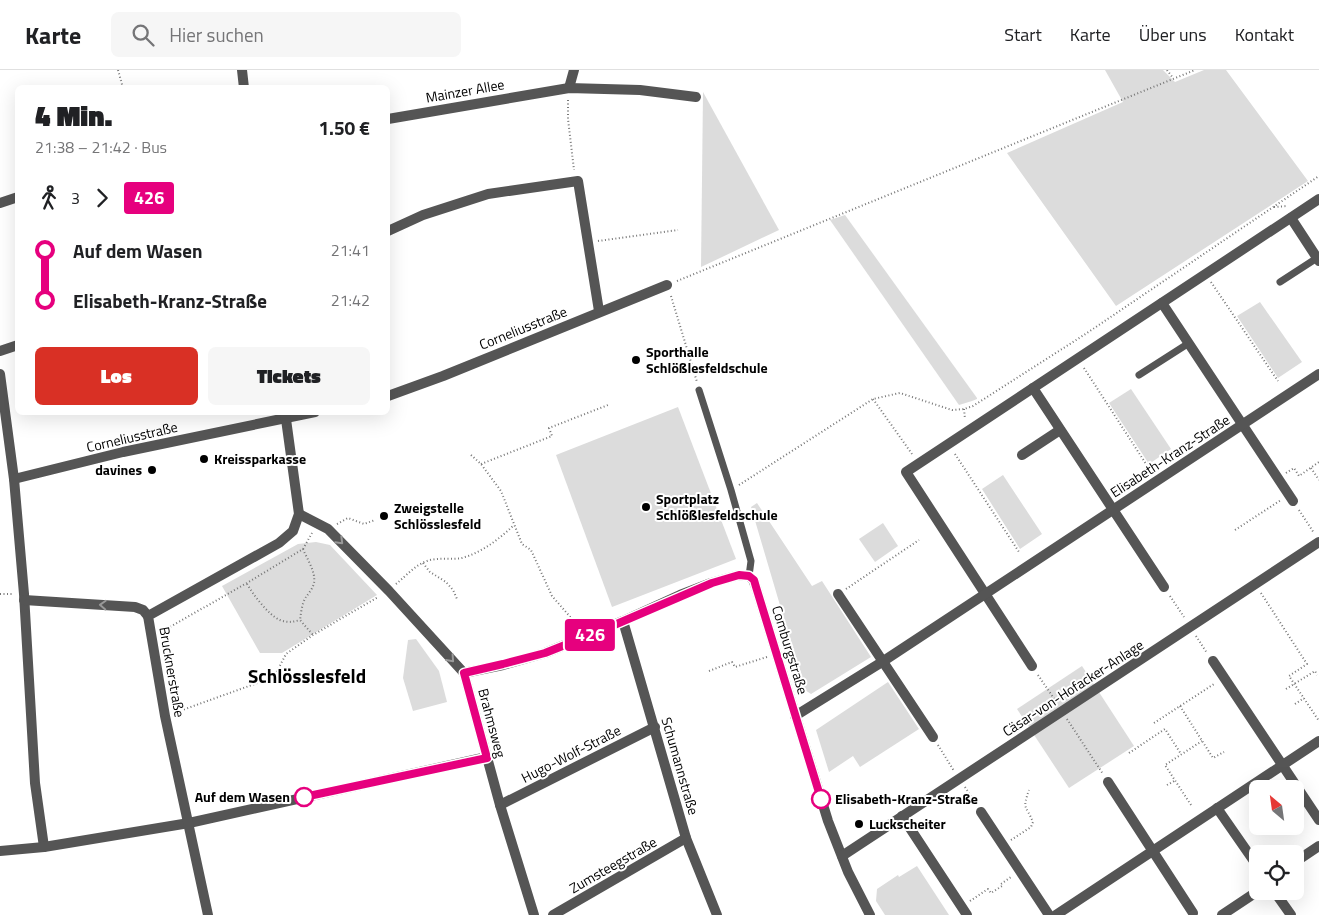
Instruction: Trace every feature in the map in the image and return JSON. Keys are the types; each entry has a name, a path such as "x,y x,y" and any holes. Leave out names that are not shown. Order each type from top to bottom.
{"street":[{"path":"242,70 244,85"},
{"path":"568,88 574,70"},
{"name":"Mainzer Allee","path":"390,119 568,88 640,90 696,96"},
{"path":"390,230 423,215 488,194 578,181 600,312"},
{"path":"0,203 15,198"},
{"path":"1032,666 906,472 1319,199"},
{"path":"1291,218 1318,259"},
{"name":"Corneliusstraße","path":"390,395 444,376 667,285"},
{"name":"Elisabeth-Kranz-Straße","path":"1162,303 1291,498"},
{"path":"0,350 15,346"},
{"path":"0,374 14,479 24,600 35,783 44,847"},
{"name":"Elisabeth-Kranz-Straße","path":"795,716 882,662 1319,374"},
{"name":"Elisabeth-Kranz-Straße","path":"1033,388 1164,587"},
{"path":"285,416 300,514"},
{"name":"Corneliusstraße","path":"14,479 123,452 285,416"},
{"path":"1022,455 1060,430"},
{"name":"Brahmsweg","path":"300,514 328,529 389,591 464,673 500,805 534,915"},
{"name":"Brucknerstraße","path":"208,915 165,716 148,616 279,543 293,531 300,514"},
{"name":"Cäsar-von-Hofacker-Anlage","path":"842,856 1255,585 1316,538"},
{"path":"464,673 545,653 712,583 739,575 749,576"},
{"name":"Comburgstraße","path":"749,576 754,580 828,821 848,872 870,915"},
{"path":"838,594 933,737"},
{"path":"24,600 135,607 143,610 148,616"},
{"name":"Schumannstraße","path":"623,621 686,838 717,915"},
{"path":"1213,661 1319,820"},
{"name":"Hugo-Wolf-Straße","path":"500,805 655,727"},
{"path":"1056,915 1319,741"},
{"path":"0,851 44,847 189,823 487,758"},
{"path":"1108,782 1193,913"},
{"path":"1217,808 1249,854"},
{"path":"981,812 1049,915"},
{"path":"902,816 964,911"},
{"name":"Zumsteegstraße","path":"553,915 686,838"},
{"path":"1304,856 1319,846"},
{"path":"1222,915 1249,897"},
{"path":"1280,900 1291,915"}],"lane":[{"path":"1280,282 1318,259"},
{"path":"1139,375 1189,343"},
{"name":"Comburgstraße","path":"699,390 731,490 751,561 749,576"}],"path":[{"path":"118,70 122,85"},
{"path":"1166,70 1173,79"},
{"path":"699,390 676,308 667,285 1195,70"},
{"path":"568,88 568,119 573,167 578,181"},
{"path":"731,490 873,398 900,393 952,410 973,406 1096,328 1319,176"},
{"path":"589,243 678,230"},
{"path":"1206,274 1278,381"},
{"path":"1078,359 1148,467"},
{"path":"873,398 913,456"},
{"path":"480,464 552,436 549,428 608,405"},
{"path":"948,444 1019,552"},
{"path":"471,455 501,491 522,544 531,550 552,596 587,637"},
{"path":"1294,468 1299,476 1319,462"},
{"path":"1311,468 1319,480"},
{"path":"1235,530 1291,498 1316,538"},
{"path":"328,529 348,518 364,524 375,520"},
{"path":"152,636 247,583 303,549 318,523"},
{"path":"165,716 274,676 286,654 389,591 418,565 429,560 462,558 482,550 498,540 514,525"},
{"path":"838,594 919,540"},
{"path":"303,549 312,571 314,583 305,598 300,620 313,636"},
{"path":"423,563 430,572 446,582 453,590 457,599"},
{"path":"247,583 262,604 278,620 291,622 300,620"},
{"path":"1255,585 1307,664 1289,676 1318,721"},
{"path":"1164,587 1213,661"},
{"path":"709,670 732,662 735,668 776,654"},
{"path":"1032,666 1108,782"},
{"path":"1286,689 1315,671 1318,675"},
{"path":"1154,723 1224,678"},
{"path":"1296,704 1304,698"},
{"path":"1180,706 1213,758 1224,752"},
{"path":"1129,753 1165,729 1181,754"},
{"path":"933,737 981,812"},
{"path":"1191,806 1164,765 1202,741"},
{"path":"1168,785 1174,780"},
{"path":"1003,846 1032,827 1033,822 1025,809 1024,802 1029,790"},
{"path":"964,911 988,889 991,894 1002,886 1001,884 1020,871"}],"shaded area":[{"path":"1105,70 1163,70 1175,82 1204,70 1226,70 1308,181 1116,306 1007,153 1123,102"},
{"path":"703,92 779,230 701,267"},
{"path":"845,215 977,399 959,405 830,220"},
{"path":"1260,302 1302,362 1278,378 1237,316"},
{"path":"1131,389 1171,449 1149,464 1109,403"},
{"name":"Sportplatz Schlößlesfeldschule","path":"678,407 736,559 612,607 556,455"},
{"path":"1003,475 1042,534 1020,549 982,489"},
{"path":"757,503 812,586 822,581 871,657 811,694 805,690 751,507"},
{"path":"883,523 898,546 875,562 859,539"},
{"path":"316,542 330,545 377,595 282,653 260,653 222,586 298,544"},
{"path":"416,639 439,671 447,702 413,711 403,678 408,640"},
{"path":"1082,666 1134,746 1069,788 1017,709"},
{"path":"888,682 919,729 860,767 853,756 829,772 816,730"},
{"path":"917,866 949,915 885,915 876,901 877,889 898,875 899,877"}],"bus line":[{"name":"426","path":"304,797 487,758 464,673 545,653 580,640 712,583 739,575 749,576 754,580 821,799"}],"place":[{"name":"Sporthalle Schlößlesfeldschule","path":"636,360"},
{"name":"Kreissparkasse","path":"204,459"},
{"name":"davines","path":"152,470"},
{"name":"Sportplatz Schlößlesfeldschule","path":"646,507"},
{"name":"Zweigstelle Schlösslesfeld","path":"384,516"},
{"name":"Auf dem Wasen","path":"304,797"},
{"name":"Elisabeth-Kranz-Straße","path":"821,799"},
{"name":"Luckscheiter","path":"859,824"}],"district":[{"name":"Schlösslesfeld","path":"307,676"}]}
